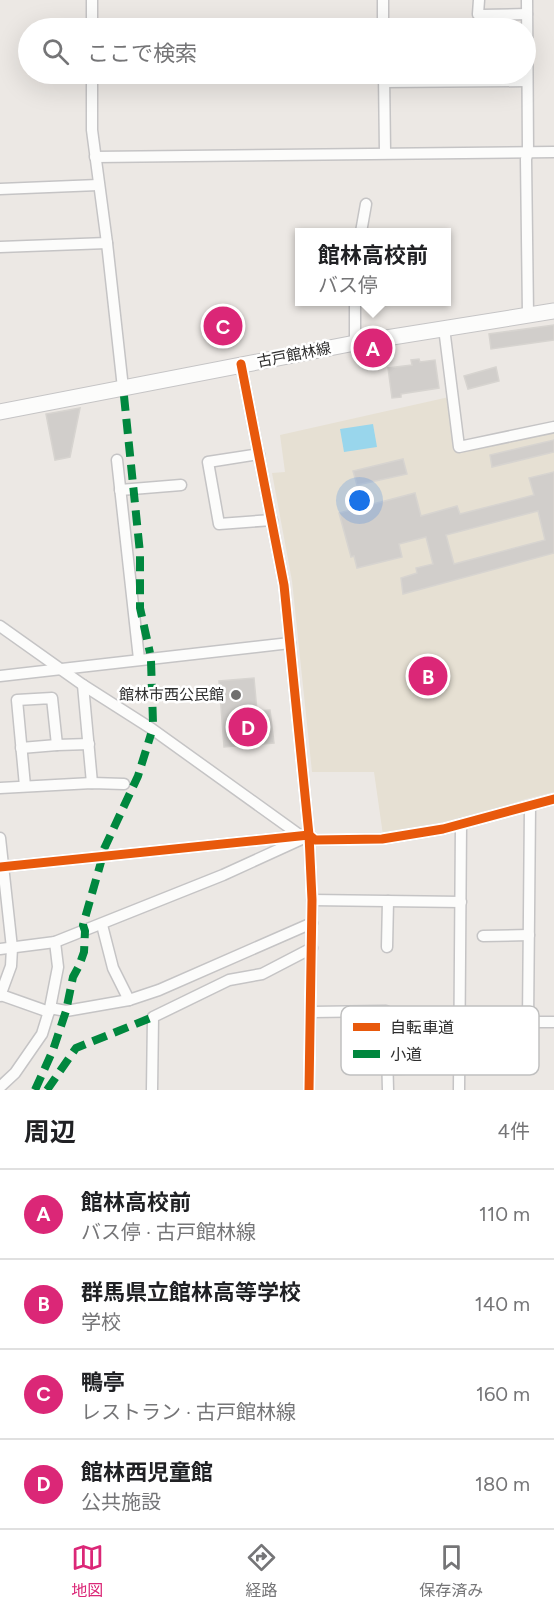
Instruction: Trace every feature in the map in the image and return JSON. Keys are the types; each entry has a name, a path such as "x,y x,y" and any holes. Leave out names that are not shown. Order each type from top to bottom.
{"main road":[{"name":"古戸館林線","path":"0,412 355,343 554,311"}],"street":[{"path":"92,0 92,18"},
{"path":"383,0 383,18"},
{"path":"479,0 478,14 527,14"},
{"path":"526,0 527,18"},
{"path":"92,84 92,129 123,388"},
{"path":"384,84 385,153"},
{"path":"527,84 528,315"},
{"path":"95,157 554,152"},
{"path":"0,189 98,185"},
{"path":"362,228 366,204"},
{"path":"0,247 107,243"},
{"path":"355,306 355,343"},
{"path":"444,328 459,447 554,427"},
{"path":"241,364 284,585 290,643 312,900 309,1090"},
{"path":"259,454 208,462 219,524 272,520"},
{"path":"117,460 139,659"},
{"path":"120,490 181,485"},
{"path":"0,626 83,685 315,840 382,839 461,824 554,799"},
{"path":"0,676 290,643"},
{"path":"83,685 92,783"},
{"path":"25,786 17,700 52,698 57,745"},
{"path":"21,748 89,744"},
{"path":"0,788 92,783 124,784"},
{"path":"528,1006 530,806"},
{"path":"461,824 461,1006"},
{"path":"1,867 305,835"},
{"path":"0,949 55,942 102,925 224,875 289,846 305,835"},
{"path":"0,838 1,867 12,948 11,966 0,996 49,1010 66,1011 129,1000 159,990 312,923"},
{"path":"312,900 461,902"},
{"path":"387,947 388,901"},
{"path":"102,925 112,968 129,1000"},
{"path":"483,936 529,935"},
{"path":"0,1087 15,1073 42,1034 58,967 55,942"},
{"path":"152,1090 153,1017 229,980 262,974 312,948"},
{"path":"311,1012 341,1012"},
{"path":"459,1090 460,1075"}],"shaded area":[{"path":"449,397 457,452 554,429 554,792 458,821 383,835 374,772 312,772 292,581 272,473 285,472 280,435"}],"water":[{"path":"373,424 377,447 344,452 340,429"}],"building":[{"path":"212,319 233,320 233,332 212,331"},
{"path":"554,325 554,340 491,349 489,334"},
{"path":"419,359 420,362 435,360 439,388 401,394 401,397 392,398 388,368 412,365 411,360"},
{"path":"496,367 499,381 468,389 464,376"},
{"path":"80,408 70,457 55,460 46,414"},
{"path":"554,440 554,452 492,467 490,455"},
{"path":"403,459 407,474 357,485 353,471"},
{"path":"554,472 554,553 403,594 401,578 417,573 416,568 433,564 426,537 399,544 402,557 357,568 354,556 351,557 339,513 415,493 421,516 457,506 460,514 534,495 529,478","holes":["538,511 545,540 454,564 446,535"]},
{"path":"254,678 257,711 270,710 274,743 224,747 219,681"}],"marked path":[{"path":"124,396 140,553 140,608 150,653"},
{"path":"151,661 153,723"},
{"path":"104,849 138,776 151,734"},
{"path":"35,1090 53,1050 66,1011 73,977 84,952 83,925 101,862"},
{"path":"47,1090 76,1048 153,1017"}],"cycle path":[{"path":"241,364 284,585 309,835 312,900 309,1090"},
{"path":"0,867 309,835 315,840 382,839 443,829 554,799"}],"place":[{"name":"鴨亭","path":"223,326"},
{"name":"館林高校前","path":"373,348"},
{"name":"群馬県立館林高等学校","path":"428,676"},
{"name":"館林市西公民館","path":"236,695"},
{"name":"館林西児童館","path":"248,727"}]}
